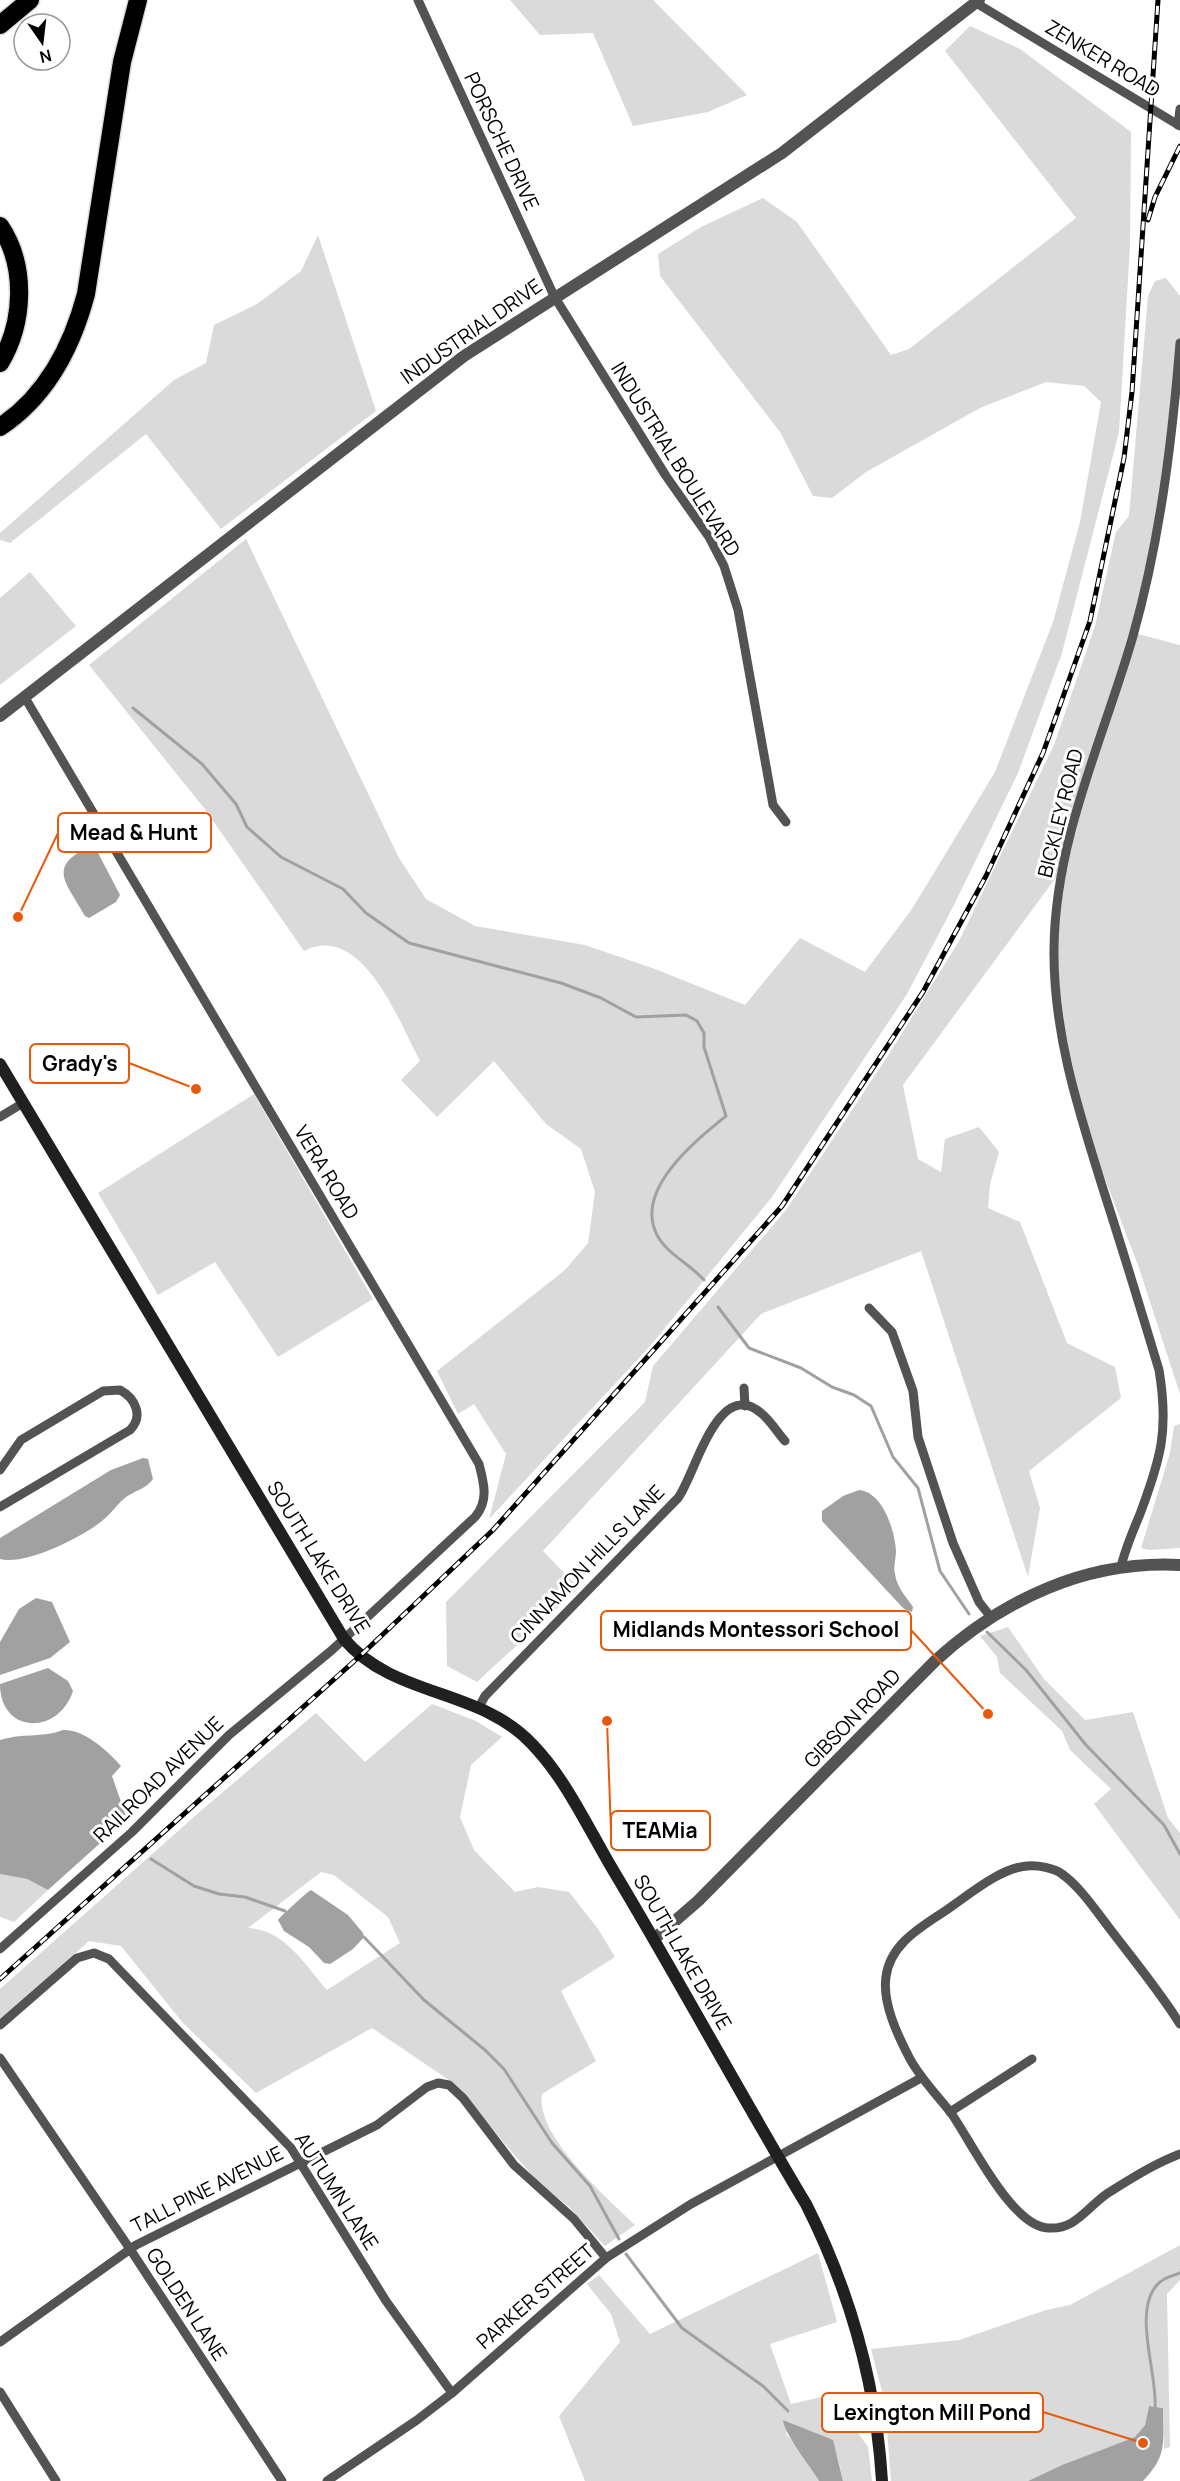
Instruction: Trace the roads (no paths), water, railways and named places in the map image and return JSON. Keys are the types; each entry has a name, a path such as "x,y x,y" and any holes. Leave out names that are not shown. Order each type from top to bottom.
{"highway":[{"path":"0,25 30,0"},
{"path":"0,427 20,411 46,383 64,354 78,322 86,294 122,62 138,0"},
{"path":"0,226 10,245 18,276 19,298 15,328 0,363"}],"main road":[{"name":"SOUTH LAKE DRIVE","path":"0,1064 344,1639 360,1656 385,1674 479,1707 515,1728 547,1761 654,1939 822,2236 851,2310 870,2386 882,2481"}],"street":[{"name":"PORSCHE DRIVE","path":"418,0 554,296"},
{"name":"INDUSTRIAL DRIVE","path":"0,716 411,394 554,296 782,153 977,1"},
{"name":"ZENKER ROAD","path":"977,1 1179,125"},
{"path":"1179,125 1180,109"},
{"name":"INDUSTRIAL BOULEVARD","path":"554,296 666,476 709,537 724,566 738,610 773,805 786,822"},
{"name":"BICKLEY ROAD","path":"1121,1567 1162,1451 1165,1414 1159,1370 1064,1056 1054,984 1055,921 1067,843 1094,748 1118,685 1149,568 1168,469 1180,343"},
{"name":"VERA ROAD","path":"24,696 479,1464 485,1492 480,1511 344,1639"},
{"path":"0,1117 23,1103"},
{"path":"869,1308 892,1332 913,1391 918,1437 953,1543 979,1602 990,1616"},
{"path":"744,1388 745,1406 762,1413 785,1441"},
{"path":"0,1470 21,1440 103,1391 120,1390 135,1405 136,1419 130,1430 0,1507"},
{"name":"CINNAMON HILLS LANE","path":"479,1707 485,1696 678,1497 688,1484 706,1438 720,1417 730,1408 745,1406"},
{"name":"GIBSON ROAD","path":"654,1939 698,1901 935,1662 990,1616 1055,1585 1121,1567 1180,1565"},
{"name":"RAILROAD AVENUE","path":"0,1949 132,1832 229,1735 344,1639"},
{"path":"1180,2024 1148,1975 1097,1911 1067,1878 1051,1869 1024,1866 992,1881 916,1931 902,1942 889,1966 885,1984 891,2010 907,2052 921,2078 950,2112 1001,2190 1024,2217 1039,2227 1057,2228 1074,2222 1101,2198 1139,2173 1180,2154"},
{"name":"AUTUMN LANE","path":"0,2025 76,1958 94,1953 109,1959 279,2134 302,2162 342,2233 386,2301 452,2393"},
{"name":"GOLDEN LANE","path":"0,2058 130,2248 282,2481"},
{"path":"950,2112 1032,2059"},
{"name":"PARKER STREET","path":"327,2481 417,2420 452,2393 606,2258 691,2204 921,2078"},
{"name":"TALL PINE AVENUE","path":"0,2342 130,2248 377,2126 427,2087 438,2083 449,2085 463,2098 514,2165 574,2219 606,2258"},
{"path":"0,2392 56,2481"}],"waterway":[{"path":"133,708 202,764 236,804 247,827 281,857 343,889 366,913 409,943 561,983 601,998 636,1017 686,1015 697,1021 704,1033 704,1047 726,1116 698,1139 671,1168 660,1184 654,1201 652,1218 661,1242 704,1280"},
{"path":"718,1307 749,1348 801,1368 832,1387 854,1395 871,1406 893,1457 918,1488 940,1571 969,1614"},
{"path":"987,1632 1026,1670 1086,1745 1164,1825 1180,1854"},
{"path":"151,1859 194,1886 219,1894 245,1897 285,1911"},
{"path":"364,1937 424,2000 485,2050 504,2069 552,2143 590,2186 619,2239"},
{"path":"626,2254 682,2328 763,2386 788,2411"},
{"path":"1155,2409 1146,2328 1149,2298 1158,2283 1180,2273"}],"railway":[{"path":"0,1979 360,1656 493,1530 782,1206 923,992 986,876 1043,753 1090,621 1124,458 1132,392 1158,0"},
{"path":"1148,220 1155,197 1180,146"}],"place":[{"name":"Mead & Hunt","path":"18,917"},
{"name":"Grady's","path":"196,1089"},
{"name":"Midlands Montessori School","path":"988,1714"},
{"name":"TEAMia","path":"607,1721"},
{"name":"Lexington Mill Pond","path":"1143,2443"}]}
